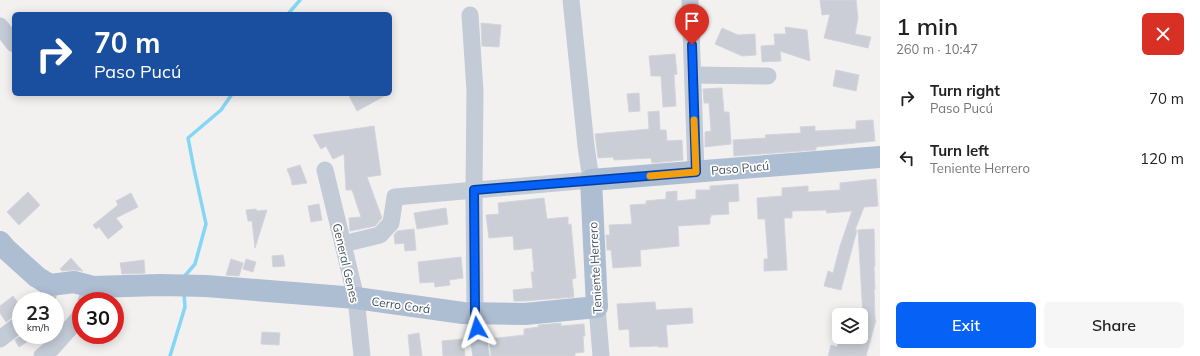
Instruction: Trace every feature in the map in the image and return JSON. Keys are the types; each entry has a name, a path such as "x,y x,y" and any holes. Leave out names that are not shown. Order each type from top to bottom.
{"main road":[{"name":"Paso Pucú","path":"591,180 880,157"},
{"name":"Teniente Herrero","path":"591,180 597,307"},
{"path":"0,242 37,277 48,292"},
{"name":"Cerro Corá","path":"51,292 74,282 87,292"},
{"name":"Cerro Corá","path":"106,292 160,285 206,286 356,298 463,313 526,314 597,307"}],"street":[{"path":"571,0 586,146 591,180"},
{"path":"690,0 696,172"},
{"path":"470,15 475,91 475,313 481,356"},
{"path":"0,26 12,41"},
{"path":"693,75 768,76"},
{"name":"General Genes","path":"325,170 356,298 362,356"},
{"name":"Paso Pucú","path":"343,244 380,235 391,223 395,197 591,180"},
{"name":"Teniente Herrero","path":"597,307 601,356"},
{"path":"42,356 52,348 72,326"},
{"path":"0,339 12,330"}],"building":[{"path":"820,0 856,0 858,18 855,34 871,37 868,48 824,38 830,14 822,15"},
{"path":"481,23 501,25 499,47 482,46"},
{"path":"785,27 807,30 810,61 780,51 781,61 762,62 761,46 775,45 774,34 786,34"},
{"path":"722,28 738,35 755,34 756,55 742,56 715,44"},
{"path":"675,54 677,74 674,75 676,106 663,107 661,76 651,76 649,56"},
{"path":"836,70 859,75 856,91 833,86"},
{"path":"722,88 724,112 729,112 731,144 705,147 705,132 711,131 709,103 704,103 703,89"},
{"path":"639,93 640,111 629,112 627,94"},
{"path":"349,96 384,96 357,111"},
{"path":"659,111 660,130 666,130 667,141 682,140 683,160 652,163 651,158 614,160 613,157 598,158 595,134 649,129 648,112"},
{"path":"873,120 875,141 816,147 816,150 734,156 733,140 766,138 765,135 801,133 800,127 815,126 815,131 856,129 856,121"},
{"path":"374,126 381,175 367,177 382,218 375,226 350,231 349,218 361,217 352,190 346,190 344,154 333,159 326,146 321,149 313,135"},
{"path":"300,165 307,183 292,185 287,169"},
{"path":"876,179 878,206 864,207 855,230 857,230 841,290 824,286 828,271 833,273 840,246 852,211 827,213 826,210 792,211 792,218 784,218 787,270 764,271 764,259 768,259 765,219 758,219 757,198 782,196 782,188 808,186 808,192 840,190 840,183"},
{"path":"738,184 739,201 728,202 729,214 711,215 710,224 678,226 679,246 640,250 641,266 613,268 611,250 607,250 606,235 610,235 609,225 632,224 630,205 646,204 646,201 666,199 666,192 677,191 677,201 696,199 696,190 710,190 710,186"},
{"path":"28,192 40,205 19,225 7,212"},
{"path":"131,193 138,207 116,218 123,227 108,239 99,227 96,229 93,225 118,205 116,201"},
{"path":"544,198 547,219 568,217 568,225 571,224 576,278 572,279 574,297 514,301 513,290 533,288 531,272 534,272 532,248 514,250 513,236 489,238 486,215 499,214 498,203"},
{"path":"319,204 322,220 311,222 308,206"},
{"path":"446,208 448,224 417,229 414,213"},
{"path":"256,209 257,211 267,210 255,248 252,221 248,221 246,210"},
{"path":"414,229 416,250 405,251 404,243 395,244 394,235 397,231"},
{"path":"874,229 874,289 876,320 866,356 828,356 831,345 837,347 838,344 868,344 868,308 863,308 858,230"},
{"path":"283,255 285,266 273,267 272,256"},
{"path":"461,257 463,278 449,280 450,285 435,287 434,282 420,283 418,262"},
{"path":"71,258 83,271 62,271 60,269"},
{"path":"231,259 243,263 239,276 226,275"},
{"path":"246,259 256,262 253,272 243,269"},
{"path":"144,260 145,273 122,274 120,263"},
{"path":"12,297 12,317 6,322 0,313 0,306"},
{"path":"655,302 656,310 692,308 693,323 666,325 668,347 630,347 629,329 619,330 617,304"},
{"path":"561,323 561,326 584,324 584,352 575,353 575,356 491,356 489,339 524,335 524,329 539,327 538,325"},
{"path":"262,332 280,333 279,345 261,344"},
{"path":"419,333 422,356 410,356 408,335"},
{"path":"463,339 465,356 443,356 442,341"}],"waterway":[{"path":"290,12 300,0"},
{"path":"183,278 195,264 206,224 188,138 221,110 231,96"},
{"path":"170,356 185,307 184,293"}],"slow traffic":[{"path":"650,176 696,172 694,120"}],"route":[{"path":"477,328 475,313 474,190 696,172 692,45"}]}
